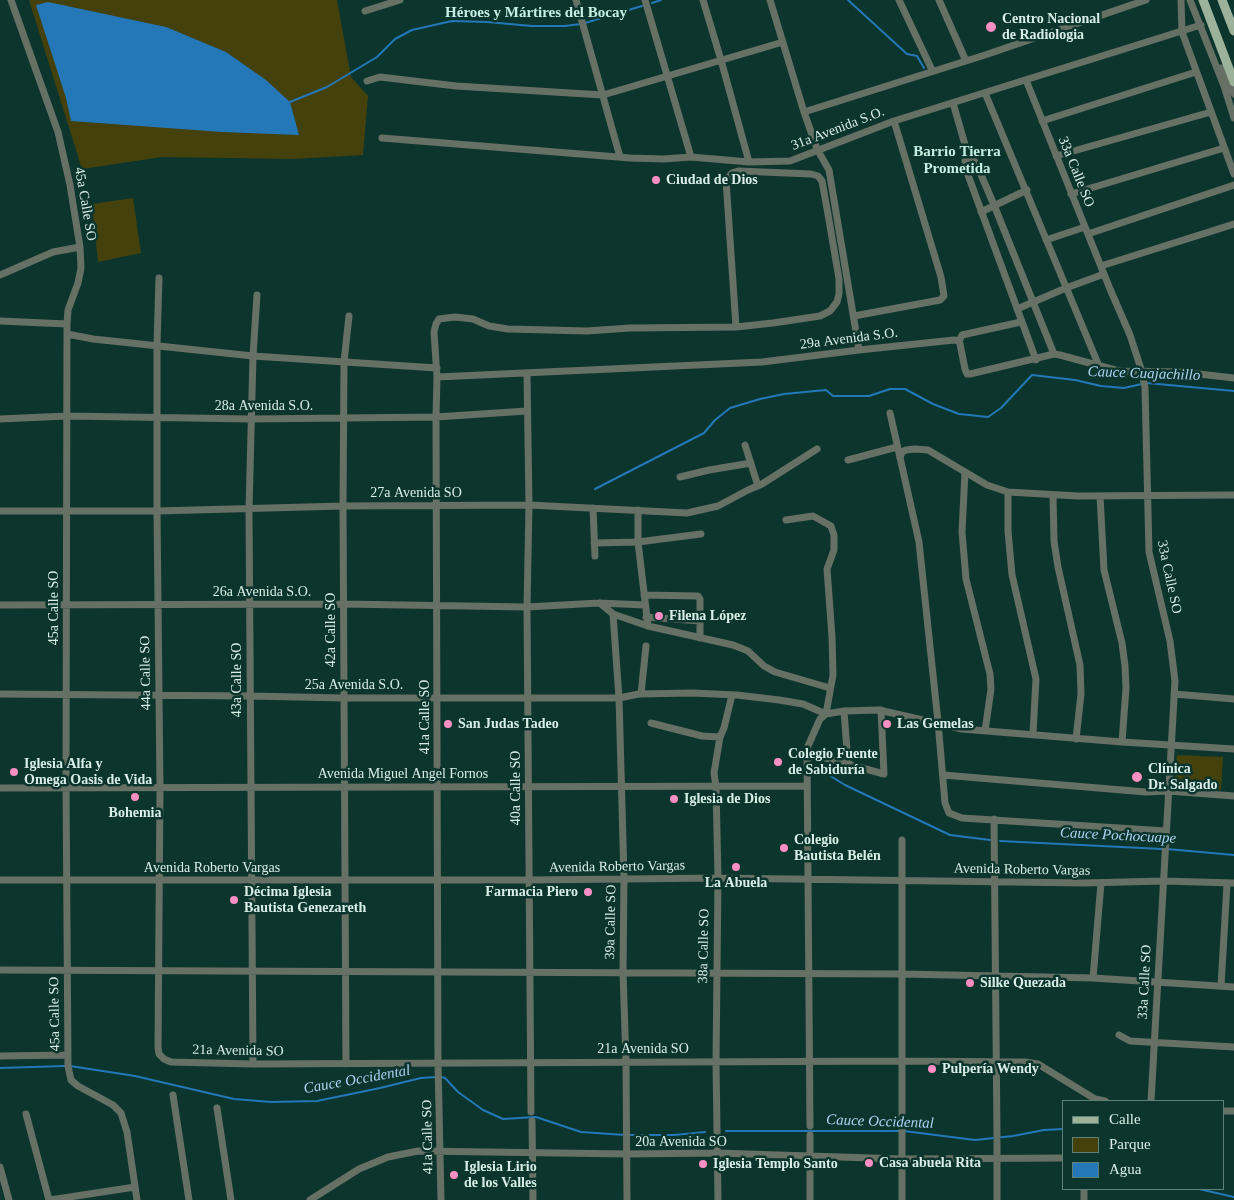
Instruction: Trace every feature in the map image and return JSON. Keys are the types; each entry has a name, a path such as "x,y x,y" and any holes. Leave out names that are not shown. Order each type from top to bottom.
{"main road":[{"path":"1204,0 1234,82"},
{"path":"1222,0 1234,31"}],"street":[{"name":"45a Calle SO","path":"11,0 58,132 70,185 80,247 78,283 68,310 67,324 66,880 68,1055 71,1080 78,1086 113,1105 121,1114 127,1132 137,1200"},
{"path":"365,11 400,0"},
{"path":"645,0 692,157"},
{"path":"703,0 749,162"},
{"path":"770,0 804,112 817,149 828,170 859,350"},
{"path":"899,0 932,70"},
{"path":"939,0 966,61"},
{"path":"804,112 932,70 985,55 1146,0"},
{"path":"1180,0 1182,32 1234,174"},
{"path":"1190,0 1234,118"},
{"path":"577,2 620,157"},
{"name":"31a Avenida S.O.","path":"382,138 620,157 664,159 692,157 749,162 790,161 817,149 894,121 1201,26"},
{"path":"367,82 380,77 456,86 603,95 783,42"},
{"path":"1208,46 1234,94"},
{"path":"1042,120 1196,72"},
{"name":"33a Calle SO","path":"1026,80 1130,335 1146,388 1149,552 1170,641 1174,694 1151,1100"},
{"path":"985,94 1027,190 1099,366"},
{"path":"953,103 968,155 976,163 1054,354"},
{"path":"1056,156 1211,112"},
{"path":"854,316 942,299 944,296 941,277 894,121"},
{"path":"1072,194 1224,148"},
{"path":"968,155 965,161 968,175 1036,360"},
{"path":"738,171 811,174 818,176 822,181 836,258 839,286 837,302 830,311 820,316 736,327 726,180 732,173 738,171"},
{"path":"1046,240 1086,230 1234,185"},
{"path":"981,212 1027,190"},
{"path":"1101,266 1234,224"},
{"path":"0,275 53,252 80,247"},
{"path":"1016,309 1104,274"},
{"name":"44a Calle SO","path":"160,278 157,346 160,787 159,1054 171,1062"},
{"name":"43a Calle SO","path":"253,1064 249,510 253,356 257,295"},
{"name":"42a Calle SO","path":"346,1064 343,506 344,362 349,316"},
{"name":"41a Calle SO","path":"441,1200 438,1063 437,368 434,332 436,324 439,319 455,317 473,319 489,326 536,331 736,327"},
{"path":"0,321 67,324"},
{"name":"29a Avenida S.O.","path":"437,377 762,362 859,350 958,341 962,335 1021,322"},
{"path":"67,334 93,339 253,356 437,368"},
{"path":"958,341 967,374 1036,360 1054,354 1119,371 1143,374 1182,372 1234,378"},
{"name":"40a Calle SO","path":"527,374 529,505 527,607 528,787 532,1112"},
{"name":"28a Avenida S.O.","path":"0,419 67,416 251,420 436,417 527,411"},
{"path":"890,413 919,542 945,803 950,813 962,818 1166,831"},
{"path":"746,445 758,486"},
{"path":"848,460 897,447"},
{"name":"27a Avenida SO","path":"0,511 249,510 343,506 529,505 688,513 718,506 758,486 817,449"},
{"path":"900,458 902,452 906,450 928,450 987,485 1008,492 1100,496 1234,495"},
{"path":"680,477 751,463"},
{"path":"965,472 962,532 966,579 990,674 991,690 985,731"},
{"path":"1008,492 1008,532 1012,575 1036,679 1033,734"},
{"path":"1054,495 1054,541 1080,665 1081,694 1076,739"},
{"path":"1100,496 1104,570 1122,643 1125,666 1126,688 1122,742"},
{"path":"593,508 595,556"},
{"path":"638,510 638,542 648,626"},
{"path":"786,520 813,516 830,526 834,535 834,550 827,569 833,674 826,714"},
{"path":"594,543 638,542 701,534"},
{"path":"644,595 698,596 700,599 700,638"},
{"path":"599,603 612,614 648,626 733,645 748,651 764,666 775,672 830,688"},
{"name":"26a Avenida S.O.","path":"0,605 343,604 527,607 599,603 645,605"},
{"name":"39a Calle SO","path":"612,614 619,698 622,788 627,1200"},
{"path":"646,617 700,621"},
{"path":"641,694 646,646"},
{"name":"25a Avenida S.O.","path":"0,694 344,698 619,698 641,694 692,693 779,700 803,704 826,714"},
{"path":"1174,694 1234,699"},
{"name":"38a Calle SO","path":"718,1200 716,974 718,878 714,773 720,738 732,695"},
{"path":"807,753 884,774 881,710"},
{"path":"810,1126 807,753 808,746 820,720 826,714 844,711 881,710 962,729 1234,750"},
{"path":"844,711 848,764"},
{"path":"651,722 702,736 720,738"},
{"path":"943,775 1146,792 1168,791 1234,796"},
{"name":"Avenida Miguel Angel Fornos","path":"0,788 437,786 716,788 807,786"},
{"path":"994,819 997,1200"},
{"path":"902,840 902,1200"},
{"name":"Avenida Roberto Vargas","path":"0,880 718,878 1231,883"},
{"path":"1093,978 1101,883"},
{"path":"1221,986 1231,883"},
{"path":"0,970 438,970 716,974 995,975 1093,978 1234,986"},
{"path":"1119,1035 1130,1040 1154,1043 1234,1047"},
{"path":"0,1056 68,1055"},
{"name":"21a Avenida SO","path":"171,1062 346,1064 997,1061 1038,1064 1094,1099 1100,1100"},
{"path":"173,1095 189,1200"},
{"path":"217,1108 231,1200"},
{"path":"26,1114 49,1200 135,1187"},
{"path":"532,1121 533,1200"},
{"path":"810,1135 810,1200"},
{"name":"20a Avenida SO","path":"310,1200 359,1169 388,1157 418,1151 627,1154 717,1153 902,1159 1062,1158"},
{"path":"0,1167 9,1200"}],"green space":[{"path":"29,0 337,0 351,77 368,96 363,155 293,159 162,157 82,169"},
{"path":"133,198 141,253 98,262 92,204"},
{"path":"1177,755 1223,757 1221,790 1173,787"}],"water":[{"path":"48,2 166,27 226,52 266,80 290,102 299,135 222,132 71,121 66,98 36,5"}],"waterway":[{"path":"652,3 661,0"},
{"path":"848,0 907,54 917,56 924,68"},
{"path":"585,23 642,6"},
{"path":"290,102 327,87 377,57 395,39 412,30 452,21 532,26 581,24"},
{"name":"Cauce Cuajachillo","path":"595,489 704,433 715,420 730,408 784,394 826,390 833,396 869,396 890,389 905,389 933,404 959,414 988,417 1001,408 1032,375 1124,388 1142,384"},
{"name":"Cauce Cuajachillo","path":"1147,383 1234,391"},
{"name":"Cauce Pochocuape","path":"811,764 845,785 950,835 990,840"},
{"name":"Cauce Pochocuape","path":"1000,841 1162,849"},
{"name":"Cauce Pochocuape","path":"1167,849 1234,855"},
{"name":"Cauce Occidental","path":"0,1068 65,1066"},
{"name":"Cauce Occidental","path":"70,1066 135,1076 234,1099 271,1102 317,1101 421,1078 436,1077"},
{"name":"Cauce Occidental","path":"441,1077 445,1078 458,1092 483,1110 503,1119 536,1117 581,1132 625,1135 674,1135 705,1132"},
{"name":"Cauce Occidental","path":"904,1131 975,1140 1062,1129"},
{"name":"Cauce Occidental","path":"726,1131 899,1131"},
{"name":"Cauce Occidental","path":"1203,1190 1234,1197"}],"place":[{"name":"Centro Nacional de Radiologia","path":"991,27"},
{"name":"Ciudad de Dios","path":"656,180"},
{"name":"Filena López","path":"659,616"},
{"name":"San Judas Tadeo","path":"448,724"},
{"name":"Las Gemelas","path":"887,724"},
{"name":"Colegio Fuente de Sabiduría","path":"778,762"},
{"name":"Iglesia Alfa y Omega Oasis de Vida","path":"14,772"},
{"name":"Clínica Dr. Salgado","path":"1137,777"},
{"name":"Bohemia","path":"135,797"},
{"name":"Iglesia de Dios","path":"674,799"},
{"name":"Colegio Bautista Belén","path":"784,848"},
{"name":"La Abuela","path":"736,867"},
{"name":"Farmacia Piero","path":"588,892"},
{"name":"Décima Iglesia Bautista Genezareth","path":"234,900"},
{"name":"Silke Quezada","path":"970,983"},
{"name":"Pulpería Wendy","path":"932,1069"},
{"name":"Casa abuela Rita","path":"869,1163"},
{"name":"Iglesia Templo Santo","path":"703,1164"},
{"name":"Iglesia Lirio de los Valles","path":"454,1175"}],"district":[{"name":"Héroes y Mártires del Bocay","path":"536,13"},
{"name":"Barrio Tierra Prometida","path":"957,160"}]}
